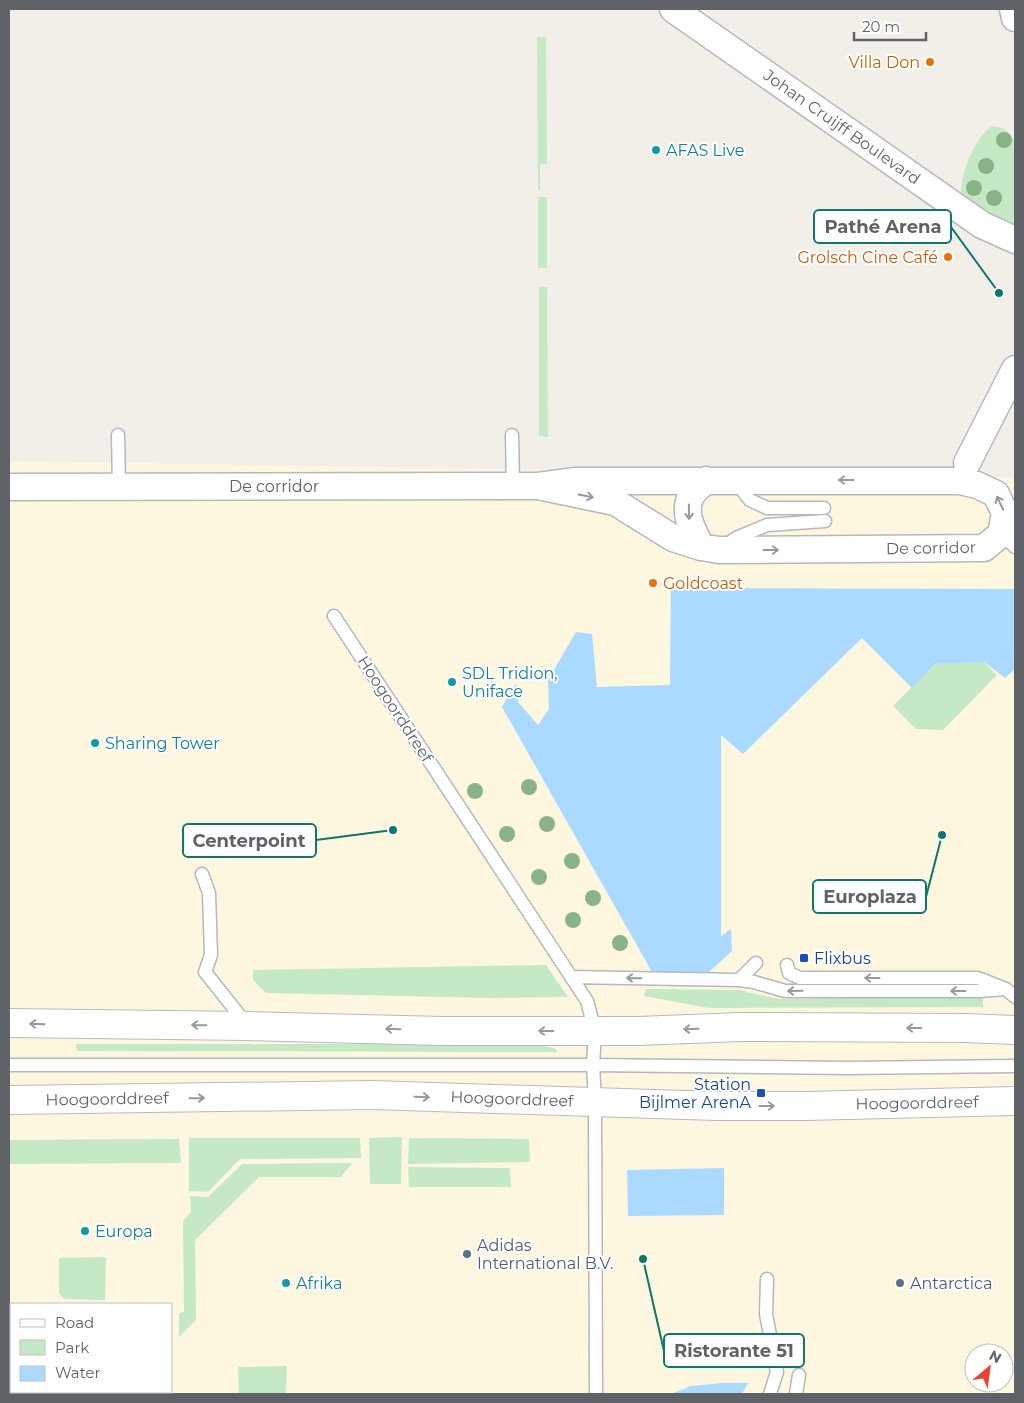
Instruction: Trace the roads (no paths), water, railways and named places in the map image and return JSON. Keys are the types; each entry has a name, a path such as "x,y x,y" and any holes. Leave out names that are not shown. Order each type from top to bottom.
{"street":[{"name":"Johan Cruijff Boulevard","path":"673,9 982,225 1015,240"},
{"path":"1013,9 1015,18"},
{"path":"967,463 1015,369"},
{"path":"706,480 690,497 687,512 691,526 710,548"},
{"name":"De corridor","path":"9,487 538,486 576,481 706,480 960,481 977,485 996,494 1005,513 1008,541 984,548 710,548 673,538 616,502 538,486"},
{"path":"9,1023 442,1031 838,1028 1015,1030"},
{"name":"Hoogoorddreef","path":"9,1100 374,1095 716,1106 1015,1101"}],"lane":[{"path":"118,435 119,487"},
{"path":"512,435 513,486"},
{"path":"710,548 767,525 825,515 767,508 750,500 734,480"},
{"name":"Hoogoorddreef","path":"334,616 588,1001 595,1030 593,1066 595,1101 596,1394"},
{"path":"202,874 209,893 211,956 205,972 248,1026"},
{"path":"739,980 756,963"},
{"path":"786,965 789,973 800,978 978,978 1011,993"},
{"path":"571,976 739,980 754,982 785,991 979,991 1011,993"},
{"name":"Hoogoorddreef","path":"9,1065 838,1068 1015,1066"},
{"path":"766,1279 766,1314 777,1372 770,1394"},
{"path":"796,1394 799,1375"}],"water":[{"path":"671,588 1015,589 1015,669 1005,678 984,662 935,664 912,688 862,638 743,754 721,735 721,936 731,929 732,951 709,972 652,972 502,707 516,683 518,702 538,725 549,709 548,680 576,632 592,634 597,687 670,685"},
{"path":"724,1168 724,1215 628,1216 627,1170"},
{"path":"748,1383 742,1394 671,1394 691,1386"}],"place":[{"name":"Villa Don","path":"930,62"},
{"name":"AFAS Live","path":"656,150"},
{"name":"Grolsch Cine Café","path":"948,257"},
{"name":"Pathé Arena","path":"999,293"},
{"name":"Goldcoast","path":"653,583"},
{"name":"SDL Tridion, Uniface","path":"452,682"},
{"name":"Sharing Tower","path":"95,743"},
{"name":"Centerpoint","path":"393,830"},
{"name":"Europlaza","path":"942,835"},
{"name":"Flixbus","path":"804,958"},
{"name":"Station Bijlmer ArenA","path":"761,1093"},
{"name":"Europa","path":"85,1231"},
{"name":"Adidas International B.V.","path":"467,1254"},
{"name":"Ristorante 51","path":"643,1259"},
{"name":"Afrika","path":"286,1283"},
{"name":"Antarctica","path":"900,1283"}]}
